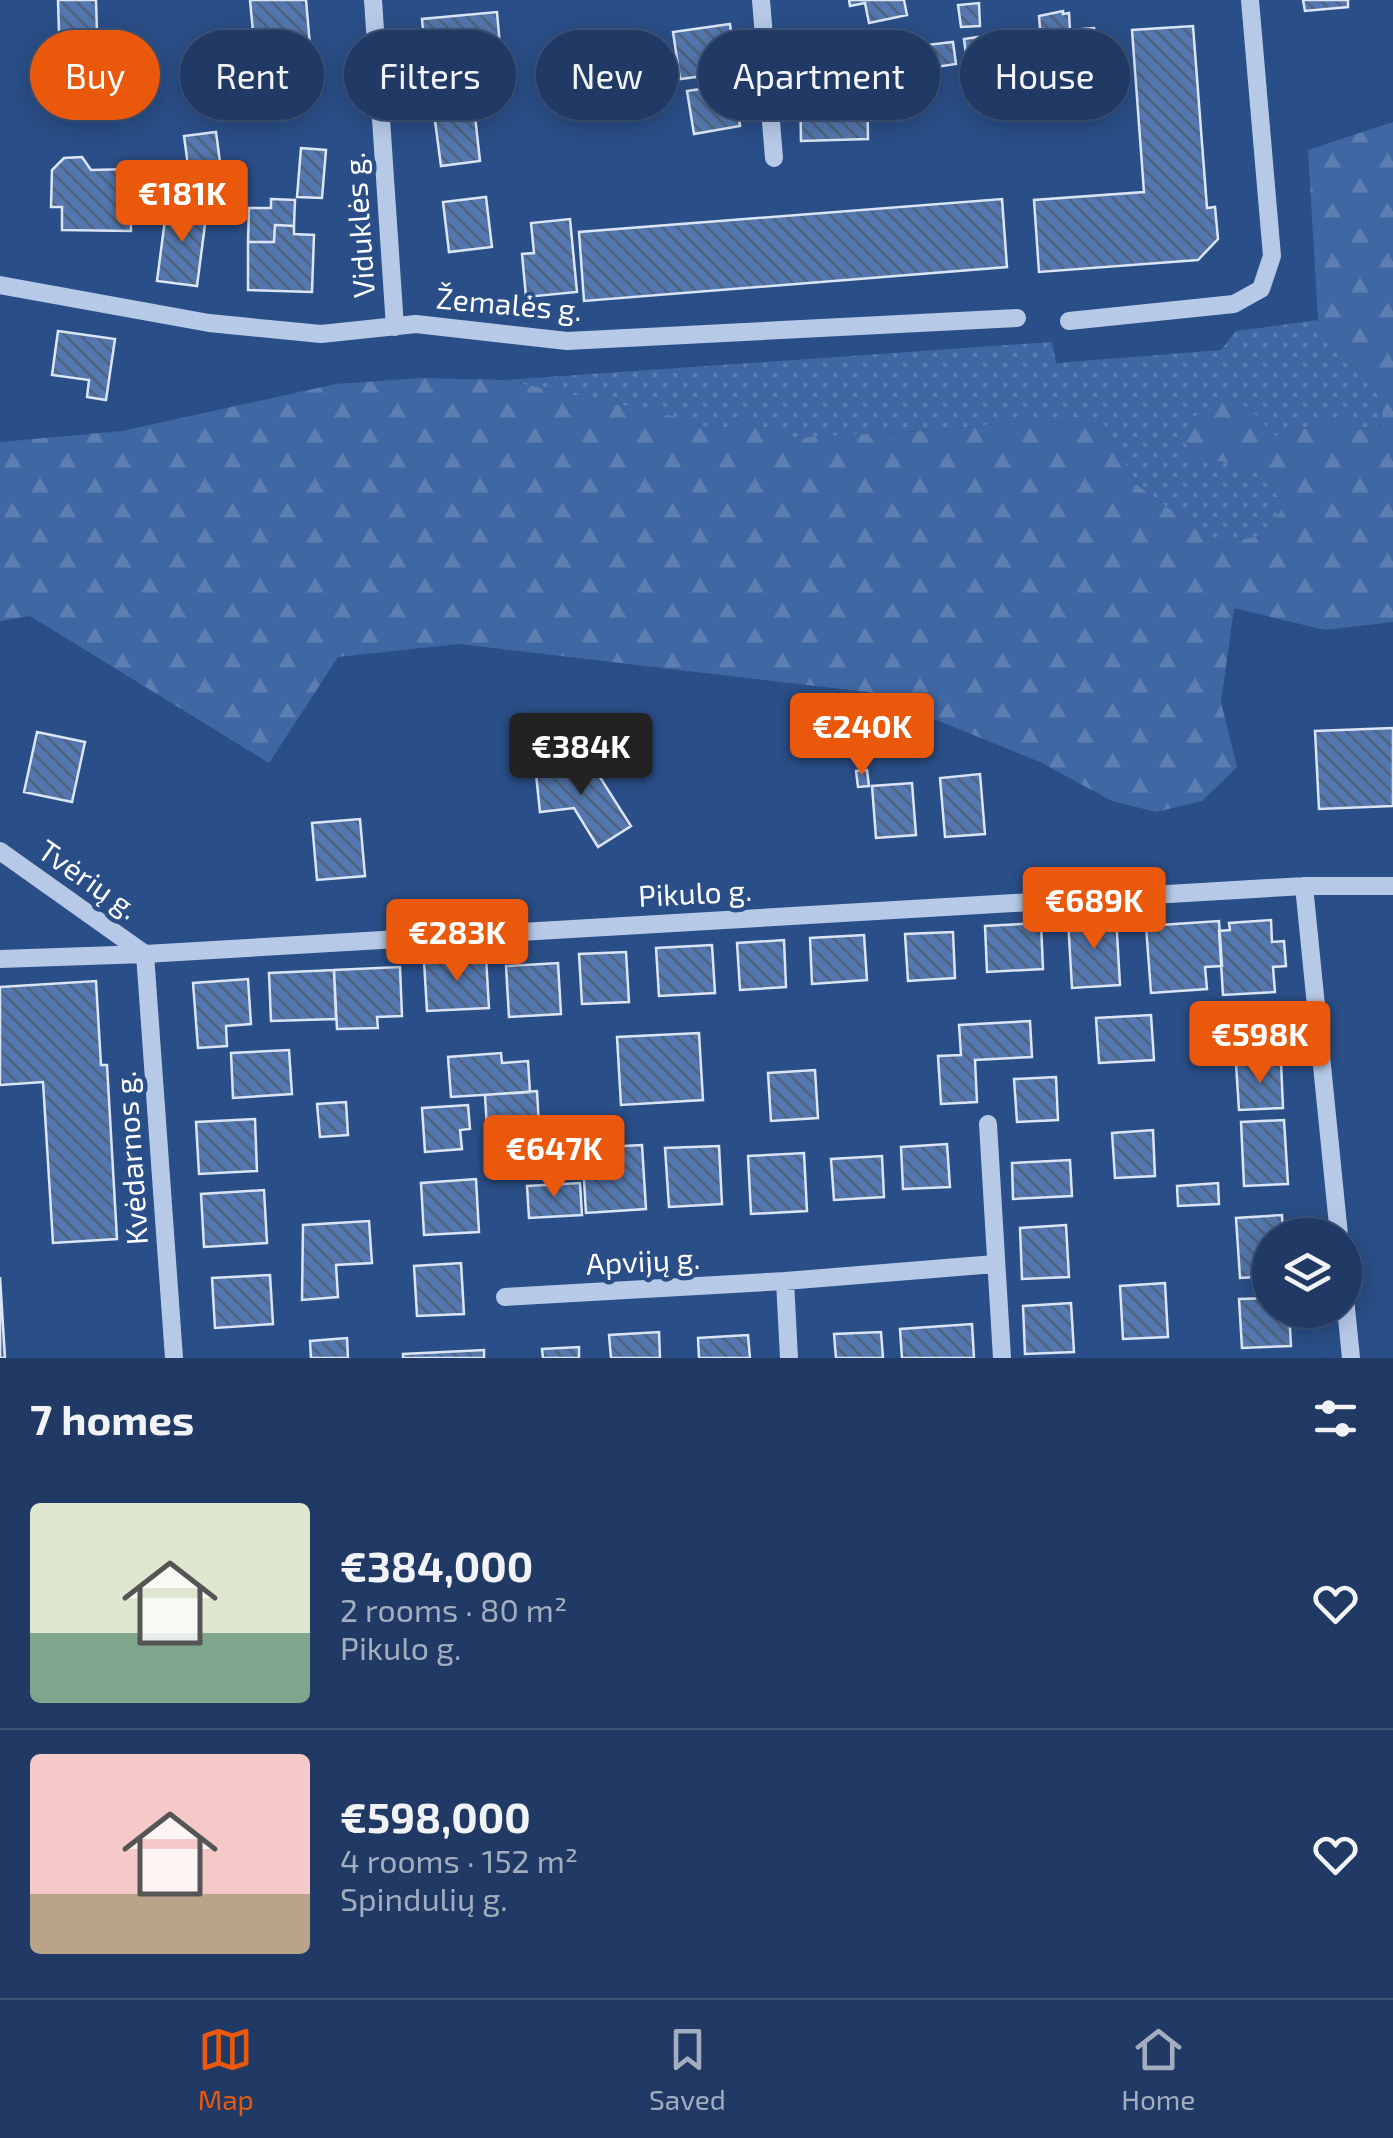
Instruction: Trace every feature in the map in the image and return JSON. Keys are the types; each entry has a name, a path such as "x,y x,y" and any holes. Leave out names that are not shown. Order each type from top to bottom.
{"street":[{"name":"Viduklės g.","path":"373,0 395,327"},
{"path":"761,0 774,158"},
{"path":"1069,321 1234,304 1260,289 1272,256 1250,0"},
{"name":"Žemalės g.","path":"0,285 209,324 321,334 416,324 567,341 1016,318"},
{"name":"Tvėrių g.","path":"0,851 145,954"},
{"path":"1304,886 1337,1218"},
{"name":"Pikulo g.","path":"0,959 145,954 1304,886 1393,886"},
{"name":"Kvėdarnos g.","path":"145,954 174,1358"},
{"path":"988,1124 1002,1358"},
{"name":"Apvijų g.","path":"505,1298 995,1264"},
{"path":"785,1281 789,1358"},
{"path":"1348,1328 1351,1358"}],"green space":[{"path":"1393,122 1393,622 1325,630 1234,608 1221,702 1237,767 1202,801 1156,812 1112,801 1040,762 867,692 459,644 338,657 269,763 30,616 0,621 0,442 122,431 336,384 420,378 505,380 677,417 715,430 749,422 792,438 939,430 1030,420 1104,424 1136,484 1217,544 1266,535 1284,505 1258,470 1219,461 1197,462 1184,441 1191,418 1226,400 1248,407 1276,437 1343,417 1356,430 1384,426 1380,398 1318,320 1308,150"},
{"path":"1318,320 1381,398 1384,426 1356,430 1343,417 1276,437 1248,407 1219,461 1258,469 1284,505 1266,535 1217,544 1136,484 1104,424 1030,420 939,430 792,438 749,422 715,430 677,417 505,380 1052,342 1056,363 1221,350 1236,331"}],"building":[{"path":"58,0 96,0 97,30 59,30"},
{"path":"250,0 306,0 309,30 253,30"},
{"path":"849,0 904,0 907,15 869,23 865,3 850,6"},
{"path":"1303,0 1348,0 1348,7 1305,11"},
{"path":"979,3 980,26 961,27 958,5"},
{"path":"497,12 499,30 423,30 422,19"},
{"path":"1069,13 1070,30 1040,30 1039,16"},
{"path":"730,24 731,30 698,30 698,77 680,79 678,31"},
{"path":"1193,26 1207,208 1215,207 1218,239 1198,260 1039,272 1034,200 1144,192 1132,30"},
{"path":"953,42 956,64 940,66 940,43"},
{"path":"698,89 698,120 739,120 740,126 694,134 687,91"},
{"path":"475,120 480,161 441,166 435,121"},
{"path":"801,120 868,120 868,139 801,141"},
{"path":"216,132 220,162 188,166 184,136"},
{"path":"301,148 326,150 322,198 297,197"},
{"path":"82,157 91,170 130,169 131,231 62,230 62,207 51,207 52,170 64,158"},
{"path":"486,197 492,247 449,252 443,202"},
{"path":"271,199 295,200 294,226 275,225 274,242 248,242 249,208 271,208"},
{"path":"1002,199 1007,267 584,301 579,232"},
{"path":"167,204 207,209 197,286 157,281"},
{"path":"570,219 577,292 526,297 522,254 534,253 531,223"},
{"path":"275,225 294,226 294,234 314,235 312,292 248,290 248,242 274,242"},
{"path":"58,331 115,339 106,400 87,397 89,380 52,375"},
{"path":"1393,728 1393,806 1319,809 1315,731"},
{"path":"37,732 85,742 72,802 24,792"},
{"path":"589,760 631,826 598,847 574,808 540,812 535,765"},
{"path":"867,770 869,786 858,787 856,771"},
{"path":"980,774 985,834 945,837 940,778"},
{"path":"912,783 916,835 876,838 872,786"},
{"path":"360,819 365,876 317,880 312,823"},
{"path":"1116,916 1120,985 1072,988 1068,919"},
{"path":"1271,920 1272,942 1284,941 1286,966 1273,967 1275,992 1223,995 1219,931 1230,930 1229,923"},
{"path":"1219,921 1222,966 1205,967 1207,989 1151,993 1146,926"},
{"path":"1041,923 1043,969 987,972 985,926"},
{"path":"953,932 955,978 908,981 905,934"},
{"path":"864,935 867,980 812,984 810,938"},
{"path":"784,940 786,987 740,990 737,943"},
{"path":"712,945 715,993 659,996 656,948"},
{"path":"626,952 629,1002 582,1004 579,954"},
{"path":"486,957 489,1008 427,1011 424,961"},
{"path":"558,963 561,1014 509,1017 506,966"},
{"path":"400,967 402,1016 377,1017 378,1028 337,1029 334,970"},
{"path":"334,970 336,1019 271,1021 269,973"},
{"path":"248,979 251,1024 226,1026 227,1046 198,1048 193,983"},
{"path":"96,981 101,1065 107,1065 117,1239 53,1243 43,1082 0,1085 0,987"},
{"path":"1151,1015 1154,1060 1099,1063 1096,1018"},
{"path":"1030,1021 1032,1057 975,1060 977,1102 941,1104 938,1056 961,1055 959,1025"},
{"path":"699,1033 703,1100 621,1105 617,1037"},
{"path":"289,1050 292,1094 233,1098 231,1053"},
{"path":"501,1053 502,1063 528,1061 530,1092 451,1097 448,1057"},
{"path":"1281,1062 1283,1108 1239,1110 1236,1064"},
{"path":"815,1070 818,1118 771,1121 768,1073"},
{"path":"1056,1077 1058,1120 1017,1122 1014,1079"},
{"path":"537,1091 539,1126 487,1129 485,1095"},
{"path":"346,1102 348,1135 320,1137 317,1104"},
{"path":"468,1105 470,1129 460,1130 462,1149 425,1152 422,1108"},
{"path":"255,1119 257,1171 199,1174 196,1122"},
{"path":"1284,1120 1288,1184 1244,1186 1241,1122"},
{"path":"1153,1130 1155,1176 1115,1178 1112,1133"},
{"path":"947,1144 950,1187 903,1189 901,1147"},
{"path":"642,1145 646,1209 586,1213 582,1148"},
{"path":"719,1146 722,1204 669,1207 665,1148"},
{"path":"804,1153 807,1211 751,1214 748,1156"},
{"path":"882,1156 884,1197 834,1200 831,1159"},
{"path":"1070,1160 1072,1196 1013,1199 1012,1163"},
{"path":"476,1179 479,1232 424,1235 421,1183"},
{"path":"580,1183 582,1215 529,1218 527,1186"},
{"path":"1218,1183 1219,1204 1178,1206 1177,1186"},
{"path":"264,1190 267,1243 204,1247 201,1194"},
{"path":"1282,1215 1282,1218 1252,1218 1252,1277 1240,1278 1236,1218"},
{"path":"369,1221 372,1263 336,1265 338,1297 302,1300 303,1225"},
{"path":"1066,1225 1069,1277 1022,1279 1020,1228"},
{"path":"461,1263 464,1314 417,1316 414,1266"},
{"path":"270,1275 273,1324 215,1328 212,1278"},
{"path":"0,1277 5,1358 0,1358"},
{"path":"1165,1283 1168,1337 1123,1339 1120,1286"},
{"path":"1239,1299 1252,1299 1252,1328 1290,1328 1291,1346 1242,1348"},
{"path":"1071,1303 1074,1352 1025,1354 1023,1306"},
{"path":"972,1324 974,1358 902,1358 900,1329"},
{"path":"659,1332 660,1358 611,1358 609,1335"},
{"path":"881,1332 883,1358 836,1358 834,1334"},
{"path":"748,1335 750,1358 699,1358 698,1338"},
{"path":"347,1338 348,1358 311,1358 310,1341"},
{"path":"579,1347 579,1358 543,1358 542,1349"},
{"path":"484,1350 484,1358 403,1358 403,1354"}]}
